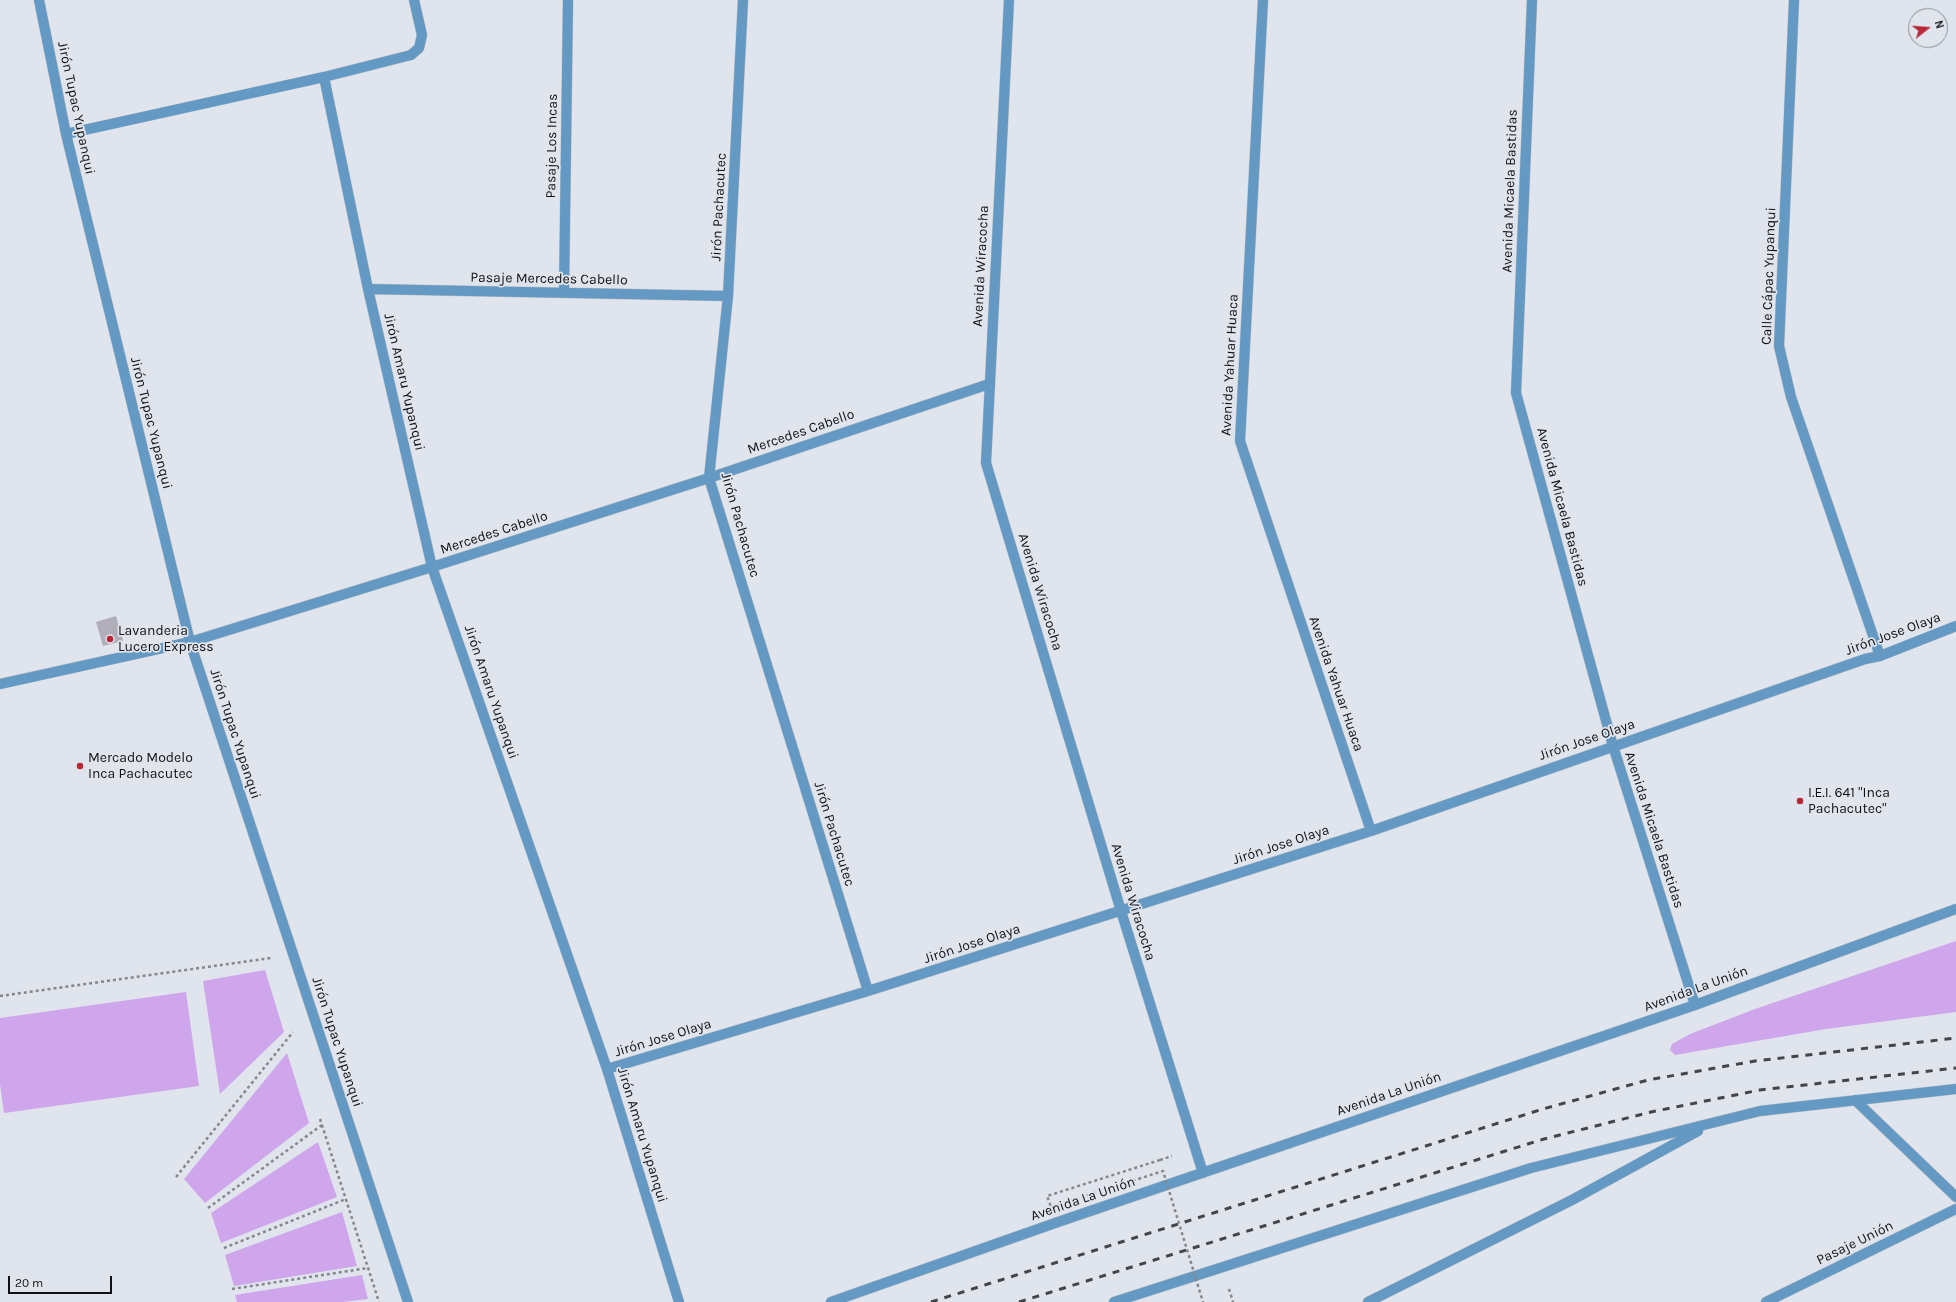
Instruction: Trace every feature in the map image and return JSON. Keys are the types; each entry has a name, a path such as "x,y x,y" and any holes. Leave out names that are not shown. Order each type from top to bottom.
{"street":[{"name":"Jirón Tupac Yupanqui","path":"38,0 66,134 190,642 408,1302"},
{"path":"66,134 324,77 411,56 419,48 422,35 414,0"},
{"name":"Pasaje Los Incas","path":"564,293 568,0"},
{"name":"Jirón Pachacutec","path":"743,0 728,296 709,478 868,991"},
{"name":"Avenida Wiracocha","path":"1009,0 986,463 1121,911 1203,1173"},
{"name":"Avenida Yahuar Huaca","path":"1263,0 1240,441 1371,831"},
{"name":"Avenida Micaela Bastidas","path":"1532,0 1516,394 1613,746 1695,1005"},
{"name":"Calle Cápac Yupanqui","path":"1794,0 1779,346 1791,397 1880,656"},
{"name":"Jirón Amaru Yupanqui","path":"324,77 368,289 432,567 608,1069 679,1302"},
{"name":"Pasaje Mercedes Cabello","path":"368,289 728,296"},
{"name":"Mercedes Cabello","path":"0,684 190,642 432,567 709,478 989,384"},
{"name":"Jirón Jose Olaya","path":"608,1069 868,991 1371,831 1865,659 1880,656 1956,626"},
{"name":"Avenida La Unión","path":"830,1302 1695,1005 1956,909"},
{"path":"1114,1302 1532,1168 1760,1111 1956,1089"},
{"path":"1855,1100 1956,1197"},
{"path":"1368,1302 1572,1200 1710,1124"},
{"name":"Pasaje Unión","path":"1766,1302 1956,1209"}],"path":[{"path":"0,996 269,958"},
{"path":"176,1177 293,1032"},
{"path":"208,1208 322,1125"},
{"path":"1160,1160 1047,1196 1050,1207 1163,1171 1203,1302"},
{"path":"224,1248 346,1199"},
{"path":"232,1290 368,1268"}],"shaded area":[{"path":"1956,941 1956,1012 1826,1029 1675,1055 1670,1050 1672,1044 1690,1034 1755,1009"},
{"path":"265,970 284,1032 220,1094 203,981"},
{"path":"186,992 199,1086 4,1113 0,1084 0,1018"},
{"path":"287,1053 309,1123 205,1203 184,1179"},
{"path":"318,1142 337,1197 221,1243 211,1213"},
{"path":"342,1212 357,1266 234,1286 225,1255"},
{"path":"362,1275 368,1299 343,1302 237,1302 235,1295"}],"building":[{"path":"116,616 123,641 103,646 96,622"}],"railway":[{"path":"931,1302 1543,1109 1648,1080 1755,1061 1956,1038"},
{"path":"1019,1302 1544,1139 1651,1112 1760,1090 1956,1068"}],"place":[{"name":"Lavanderia Lucero Express","path":"110,639"},
{"name":"Mercado Modelo Inca Pachacutec","path":"80,766"},
{"name":"I.E.I. 641 \"Inca Pachacutec\"","path":"1800,801"}]}
